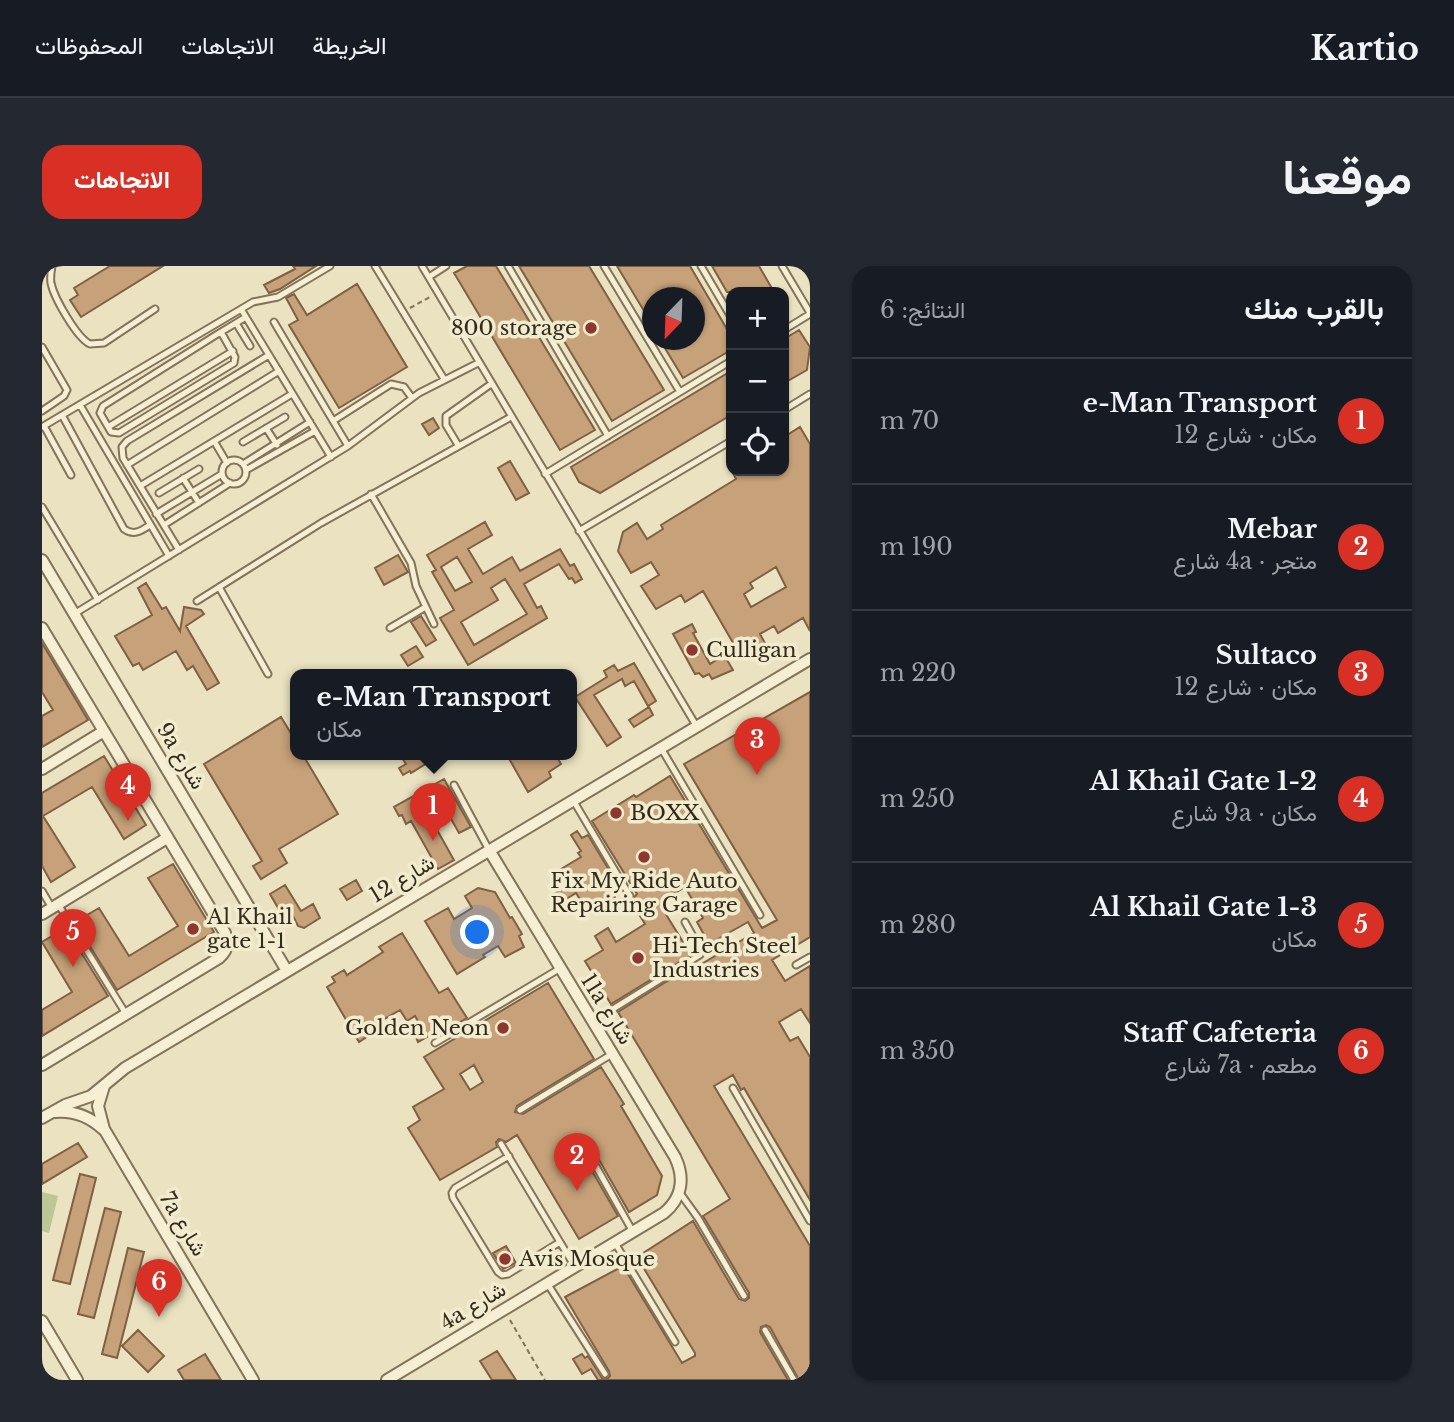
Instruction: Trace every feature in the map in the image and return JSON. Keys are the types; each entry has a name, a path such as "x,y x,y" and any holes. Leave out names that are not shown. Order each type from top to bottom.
{"street":[{"name":"9a شارع","path":"42,560 287,971"},
{"path":"42,628 225,933 227,947 219,958 42,1065"},
{"name":"شارع 12","path":"47,1115 91,1096 125,1068 810,659"},
{"path":"42,769 104,731"},
{"path":"51,909 167,838"},
{"name":"11a شارع","path":"489,850 675,1157 681,1178 680,1193"},
{"name":"7a شارع","path":"105,1083 98,1106 104,1129 253,1380"},
{"name":"شارع 12","path":"47,1115 68,1112 83,1116 104,1129"},
{"name":"4a شارع","path":"387,1380 633,1232 669,1209 680,1193"},
{"path":"42,1321 77,1380"}],"lane":[{"path":"52,266 54,290 79,335 90,344 104,343 155,309"},
{"path":"71,475 43,426 241,309 258,300 278,298 330,266"},
{"path":"375,266 444,379"},
{"path":"422,266 697,727"},
{"path":"429,277 446,266"},
{"path":"508,266 608,436"},
{"path":"604,266 680,392"},
{"path":"701,266 726,308"},
{"path":"782,266 810,313 789,327"},
{"path":"241,309 331,457"},
{"path":"221,332 233,352 235,360 231,365 120,433 113,433 100,413 103,406 221,332 246,317"},
{"path":"274,322 348,446"},
{"path":"236,323 250,345"},
{"path":"42,347 67,392 42,411"},
{"path":"108,427 233,352"},
{"path":"179,550 127,465 121,450 127,441 269,355"},
{"path":"74,614 331,457 412,398 478,363"},
{"path":"545,474 726,364"},
{"path":"127,465 279,371"},
{"path":"333,421 391,384 404,387 412,398"},
{"path":"458,445 446,425 446,415 491,384"},
{"path":"140,486 292,394"},
{"path":"789,407 810,394"},
{"path":"80,405 169,556"},
{"path":"62,415 124,529 136,533 150,524"},
{"path":"243,442 285,417"},
{"path":"197,601 301,535 511,417"},
{"path":"243,464 310,422"},
{"path":"266,428 281,451"},
{"path":"164,525 230,483 242,482 246,470 315,431"},
{"path":"214,441 227,463"},
{"path":"579,531 726,444"},
{"path":"156,514 222,474 227,463 235,460 243,464 246,470"},
{"path":"159,493 199,469"},
{"path":"222,474 230,483"},
{"path":"183,478 199,503"},
{"path":"371,494 411,563 424,608 434,624"},
{"path":"42,507 98,600"},
{"path":"219,587 268,674"},
{"path":"390,628 424,608"},
{"path":"661,748 760,915"},
{"path":"454,785 489,850"},
{"path":"573,800 630,896"},
{"path":"42,891 51,909 126,1014"},
{"path":"592,1022 700,955 700,949 685,922"},
{"path":"796,965 810,957"},
{"path":"435,1043 559,969"},
{"path":"520,1111 612,1054"},
{"path":"733,1088 810,1221"},
{"path":"501,1144 575,1267"},
{"path":"509,1156 455,1188 452,1192 453,1198 498,1272 505,1275 560,1242"},
{"path":"593,1161 633,1232"},
{"path":"680,1193 744,1296"},
{"path":"615,1243 675,1342"},
{"path":"547,1283 605,1374"},
{"path":"765,1330 794,1380"}],"path":[{"path":"404,312 438,293"},
{"path":"504,1310 545,1380"}],"green space":[{"path":"42,1192 58,1196 49,1233 42,1231"}],"building":[{"path":"110,266 163,266 81,317 70,300 78,295 74,288"},
{"path":"293,266 316,266 269,293 264,285 295,269"},
{"path":"467,266 496,266 595,430 560,450 454,273"},
{"name":"800 storage","path":"519,266 589,266 664,390 612,421"},
{"path":"617,266 690,266 702,287 642,287 642,308"},
{"path":"712,266 759,266 771,287 726,287 726,290"},
{"path":"357,284 407,367 339,408 289,325 298,320 286,298 294,294 307,315"},
{"path":"705,292 726,327 726,353 683,378 666,350 705,350"},
{"path":"799,330 810,347 807,370 789,380 789,350 789,336"},
{"path":"726,374 726,418 600,493 579,482 571,467"},
{"path":"433,418 439,428 429,435 422,424"},
{"path":"800,427 810,444 810,631 803,618 778,633 774,626 760,634 767,647 761,650 754,638 736,648 703,591 685,602 681,595 656,609 641,586 659,575 651,562 631,573 618,551 623,532 637,523 647,539 663,529 661,525 736,479 734,476 789,476 789,434","holes":["776,567 786,587 751,607 744,594 753,588 750,583"]},
{"path":"510,461 529,493 516,500 498,468"},
{"path":"485,522 492,535 468,549 483,574 512,557 520,571 560,549 570,566 574,564 582,579 575,583 559,564 524,584 537,608 541,606 547,618 468,665 440,618 454,610 432,572 436,570 427,555","holes":["457,557 472,582 455,591 441,567","505,579 527,614 474,645 461,622 498,600 491,588"]},
{"path":"398,555 408,572 384,585 375,568"},
{"path":"146,583 162,609 166,607 180,631 184,607 201,610 204,614 186,626 219,683 207,690 193,666 187,670 176,651 143,670 139,663 133,666 115,636 152,615 138,588"},
{"path":"421,616 436,640 426,646 411,622"},
{"path":"692,624 696,632 693,633 710,664 724,655 733,670 712,679 709,674 703,677 699,673 695,674 673,634"},
{"path":"42,643 88,720 42,747 42,716 53,710 42,692"},
{"path":"416,646 423,657 408,666 401,655"},
{"path":"634,663 656,701 648,706 634,681 625,686 622,679 594,695 621,737 607,746 577,700 577,696 607,677 604,671 614,665 618,671"},
{"path":"810,692 810,937 772,960 785,981 810,966 810,1023 801,1009 779,1022 790,1041 798,1037 810,1057 810,1200 744,1088 741,1090 733,1075 714,1086 810,1246 810,1380 799,1380 770,1327 766,1325 761,1327 760,1332 788,1380 598,1380 591,1369 582,1374 573,1359 582,1354 585,1358 588,1356 602,1378 607,1379 610,1376 565,1297 623,1266 682,1363 695,1356 637,1257 693,1221 739,1299 745,1301 749,1298 749,1293 703,1216 730,1199 618,1012 696,963 698,966 754,933 748,922 709,944 697,922 703,918 685,887 659,903 691,955 611,1004 585,961 603,950 595,936 608,928 616,942 645,924 631,901 637,894 592,821 670,776 762,928 777,920 684,764"},
{"path":"649,707 653,715 634,727 629,720"},
{"path":"281,717 290,732 290,760 306,760 338,814 279,849 287,863 261,879 253,866 262,861 204,764"},
{"path":"104,756 146,825 124,839 92,787 43,816 75,867 51,882 42,866 42,793"},
{"path":"403,760 432,760 403,775 399,768 406,764"},
{"path":"510,760 559,760 561,764 549,772 551,777 528,792"},
{"path":"444,779 471,827 459,833 442,803 427,812 454,860 438,869 411,821 406,824 394,807"},
{"path":"577,831 582,838 588,835 609,870 605,872 615,888 615,898 589,914 576,893 557,905 551,896 570,884 561,869 581,857 578,853 581,851 571,835"},
{"name":"Al Khail gate 1-1","path":"173,864 214,932 117,990 75,922 99,908 129,956 178,926 148,878"},
{"path":"356,880 362,891 347,900 340,889"},
{"path":"285,885 301,911 313,904 320,918 304,928 298,926 293,916 285,920 270,894"},
{"path":"478,888 495,892 522,934 519,936 524,947 505,957 498,946 457,974 425,921 448,908 454,919 472,908 465,896"},
{"path":"66,928 108,996 42,1036 42,1010 72,992 42,942"},
{"path":"402,933 439,993 448,988 467,1018 436,1036 434,1033 418,1042 415,1035 423,1030 415,1016 407,1021 400,1010 367,1029 371,1034 359,1042 327,987 335,982 332,977 344,970 347,975 383,952 379,947"},
{"path":"548,983 594,1059 517,1106 515,1112 523,1114 601,1067 662,1176 657,1195 629,1212 598,1158 590,1157 588,1164 618,1216 579,1239 517,1135 506,1142 499,1139 496,1142 497,1147 440,1180 408,1128 420,1120 413,1107 444,1089 424,1057","holes":["474,1065 483,1082 470,1090 460,1074"]},
{"path":"78,1143 87,1157 42,1184 42,1164"},
{"path":"80,1174 96,1178 70,1284 53,1280"},
{"path":"105,1208 121,1212 94,1318 78,1314"},
{"name":"Avis Mosque","path":"506,1246 516,1263 503,1269 493,1253"},
{"path":"128,1248 144,1252 117,1358 102,1354"},
{"path":"138,1330 164,1356 148,1372 122,1346"},
{"path":"497,1351 516,1380 492,1380 480,1361"},
{"path":"205,1354 221,1380 184,1380 178,1370"}],"place":[{"name":"800 storage","path":"591,328"},
{"name":"Culligan","path":"692,650"},
{"name":"Sultaco","path":"757,775"},
{"name":"BOXX","path":"616,813"},
{"name":"Al Khail Gate 1-2","path":"128,821"},
{"name":"e-Man Transport","path":"433,841"},
{"name":"Fix My Ride Auto Repairing Garage","path":"644,857"},
{"name":"Al Khail gate 1-1","path":"193,929"},
{"name":"Hi-Tech Steel Industries","path":"638,958"},
{"name":"Al Khail Gate 1-3","path":"73,967"},
{"name":"Golden Neon","path":"503,1028"},
{"name":"Mebar","path":"577,1191"},
{"name":"Avis Mosque","path":"505,1259"},
{"name":"Staff Cafeteria","path":"159,1317"}]}
